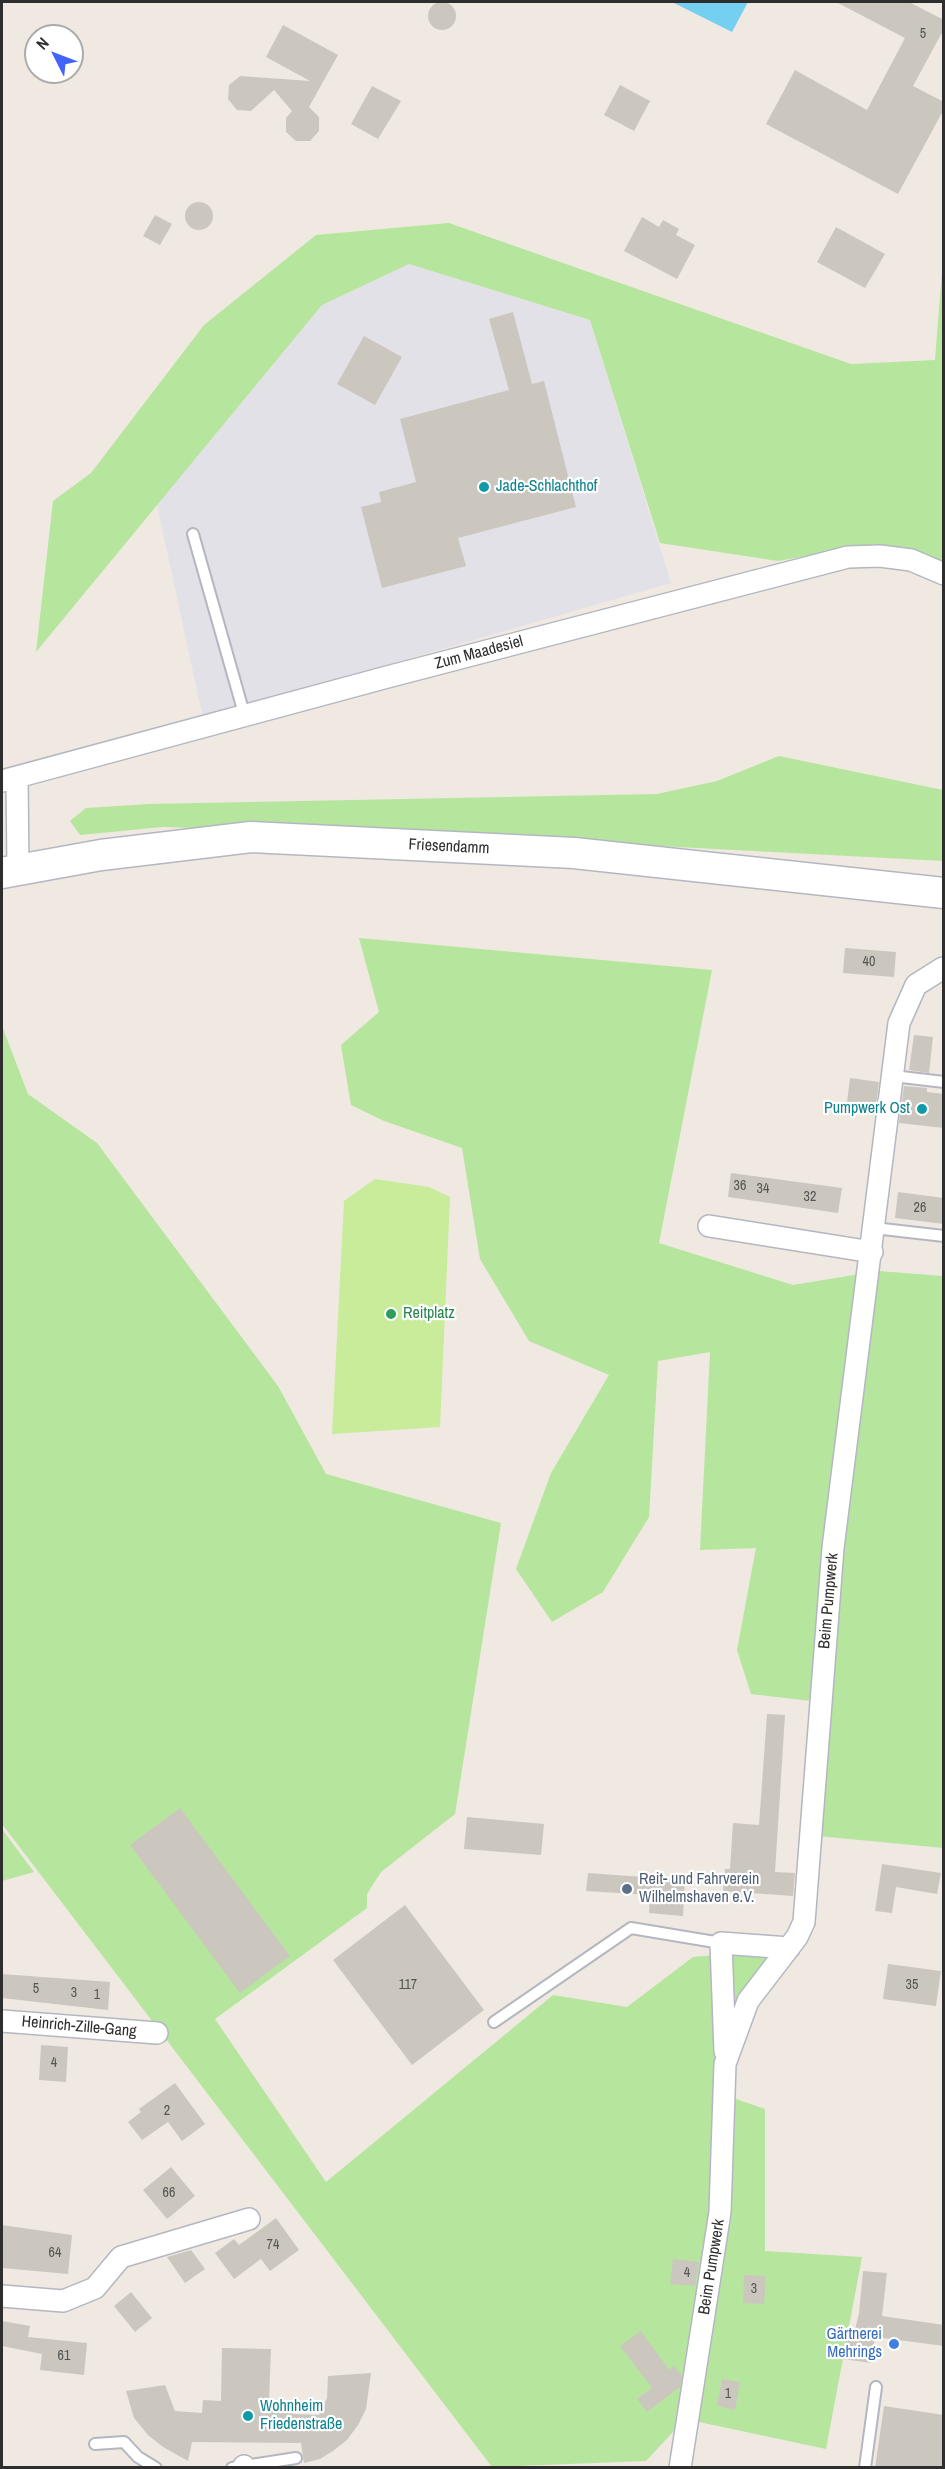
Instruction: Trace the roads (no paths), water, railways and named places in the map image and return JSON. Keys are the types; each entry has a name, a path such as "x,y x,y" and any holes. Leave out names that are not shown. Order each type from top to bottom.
{"main road":[{"name":"Friesendamm","path":"10,871 101,855 251,837 574,853 944,893"},
{"name":"Friesendamm","path":"897,889 944,884"}],"street":[{"name":"Zum Maadesiel","path":"10,871 9,780 391,676 849,558 880,556 911,560 944,574"},
{"name":"Beim Pumpwerk","path":"725,2064 748,2001 789,1948 804,1922 833,1548 899,1023 916,985 943,968"},
{"path":"709,1226 872,1252"},
{"name":"Beim Pumpwerk","path":"680,2468 720,2212 725,2064 721,1943"},
{"path":"721,1943 789,1948"},
{"name":"Heinrich-Zille-Gang","path":"2,2020 157,2033"},
{"path":"2,2296 63,2301 95,2288 121,2257 249,2219"}],"lane":[{"path":"192,534 245,717"},
{"path":"892,1076 944,1082"},
{"path":"874,1228 944,1236"},
{"path":"494,2022 631,1928 721,1943"},
{"path":"865,2468 876,2387"},
{"path":"95,2444 124,2442 138,2457 156,2468"},
{"path":"240,2467 296,2458"}],"water":[{"path":"672,2 748,2 732,32"}],"place":[{"name":"Jade-Schlachthof","path":"484,487"},
{"name":"Pumpwerk Ost","path":"922,1109"},
{"name":"Reitplatz","path":"391,1314"},
{"name":"Reit- und Fahrverein Wilhelmshaven e.V.","path":"627,1889"},
{"name":"Gärtnerei Mehrings","path":"894,2344"},
{"name":"Wohnheim Friedenstraße","path":"248,2416"}]}
